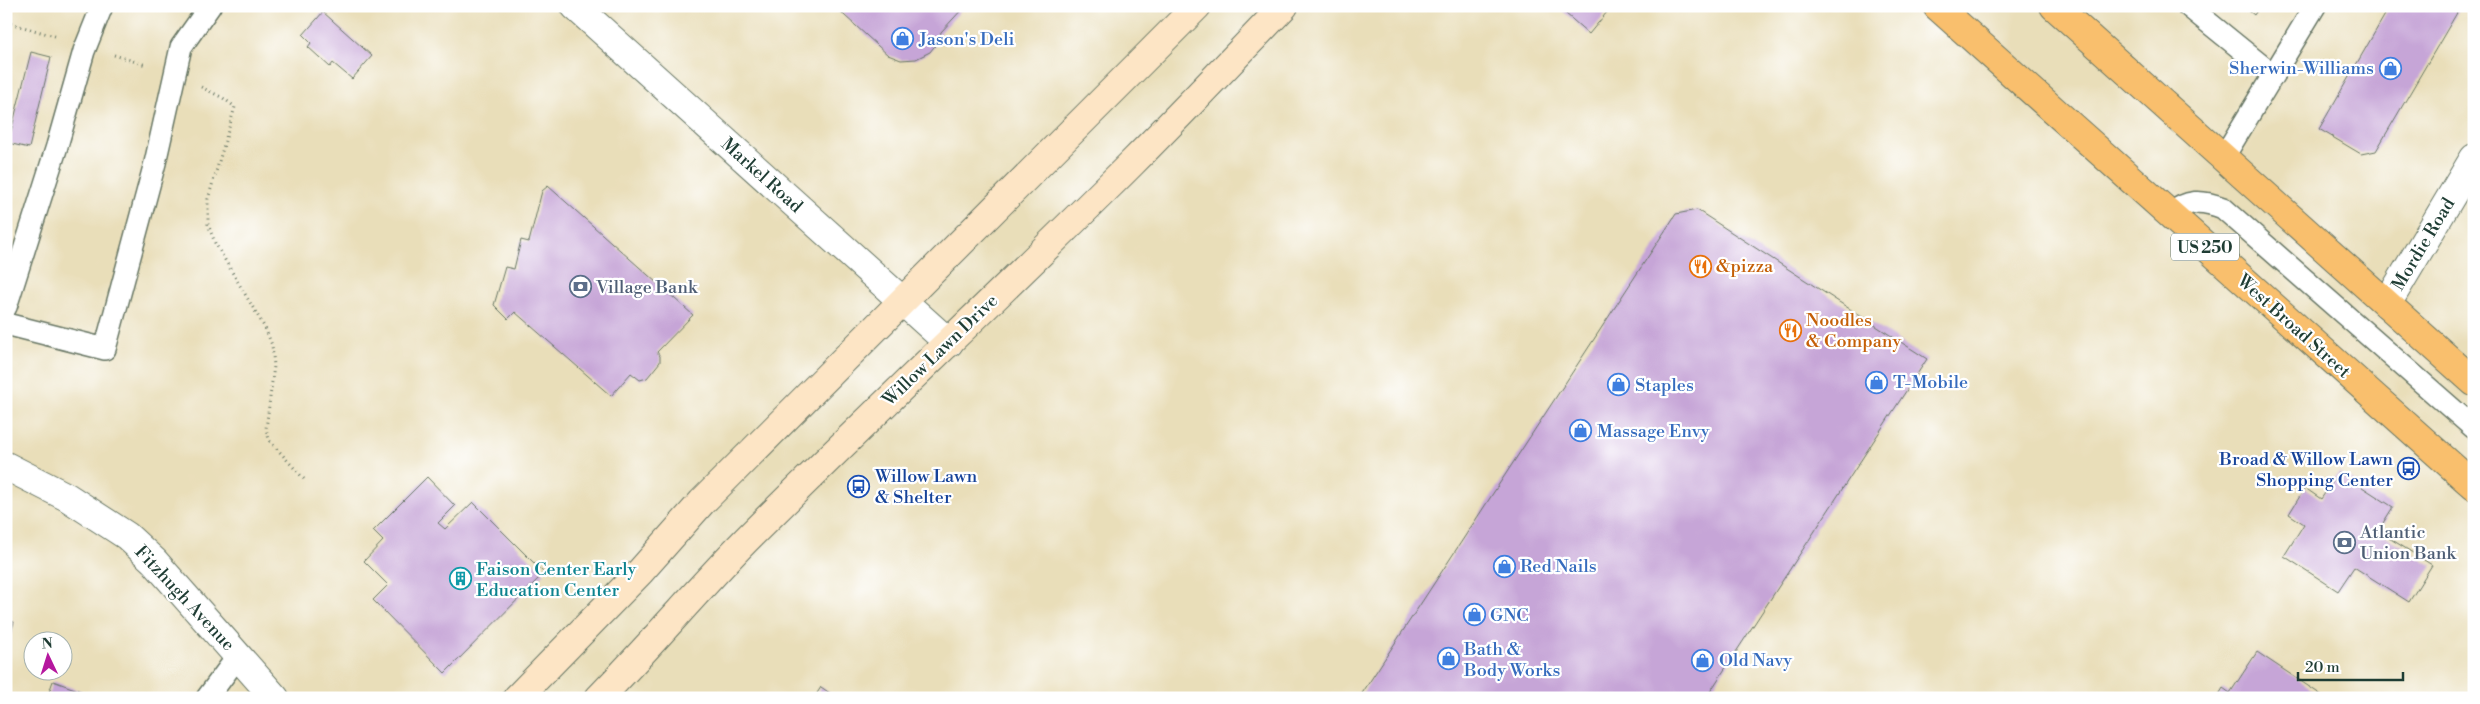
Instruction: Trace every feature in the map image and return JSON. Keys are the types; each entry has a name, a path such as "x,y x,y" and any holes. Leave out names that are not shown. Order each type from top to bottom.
{"main road":[{"path":"517,698 640,572 702,502 1198,6"},
{"name":"Willow Lawn Drive","path":"599,698 652,644 743,544 854,433 949,343 1131,164 1284,6"},
{"name":"West Broad Street","path":"1937,6 2474,486"},
{"path":"2054,6 2474,382"}],"street":[{"name":"Markel Road","path":"575,6 949,343"},
{"name":"Mordie Road","path":"2387,304 2474,158"},
{"name":"Fitzhugh Avenue","path":"6,466 67,496 127,536 154,561 275,698"}],"lane":[{"path":"6,307 86,46 102,6"},
{"path":"6,324 105,349 155,162 181,47 210,6"},
{"path":"2188,6 2272,75"},
{"path":"2223,158 2314,6"},
{"path":"2169,215 2178,207 2188,202 2200,201 2223,208 2474,428"},
{"path":"207,698 238,656"}],"path":[{"path":"6,22 175,74 222,98 235,107 208,199 208,224 215,243 272,345 274,366 266,429 269,440 304,479"}],"building":[{"path":"834,6 965,6 941,32 937,43 930,52 916,59 901,60 888,55"},
{"path":"1557,6 1612,6 1589,34"},
{"path":"2243,6 2260,6 2254,15"},
{"name":"Sherwin-Williams","path":"2390,6 2461,6 2376,151 2361,154 2319,129"},
{"path":"323,12 372,56 352,79 333,63 330,67 308,47 311,43 303,35"},
{"path":"31,52 51,57 29,148 8,143"},
{"name":"Village Bank","path":"548,186 693,315 657,352 660,356 660,362 647,378 640,380 631,373 611,396 515,312 508,319 494,305 505,267 514,269 521,240 529,242 542,191"},
{"path":"1697,210 1927,359 1706,698 1359,698 1676,214"},
{"name":"Atlantic Union Bank","path":"2339,472 2393,507 2378,531 2432,565 2409,602 2354,567 2338,591 2284,556 2304,524 2289,514 2305,488 2321,499"},
{"name":"Faison Center Early Education Center","path":"427,477 455,506 438,523 445,529 473,502 544,573 445,673 373,600 388,585 364,561 383,541 373,531"},
{"path":"6,620 14,622 7,648 6,647"},
{"path":"2257,652 2326,698 2217,698 2223,688 2230,693"},
{"path":"53,682 86,693 85,698 47,698"},
{"path":"821,687 837,698 814,698"}],"place":[{"name":"Jason's Deli","path":"903,39"},
{"name":"Sherwin-Williams","path":"2390,68"},
{"name":"&pizza","path":"1700,266"},
{"name":"Village Bank","path":"580,287"},
{"name":"Noodles & Company","path":"1790,330"},
{"name":"T-Mobile","path":"1877,382"},
{"name":"Staples","path":"1619,385"},
{"name":"Massage Envy","path":"1581,431"},
{"name":"Broad & Willow Lawn Shopping Center","path":"2409,469"},
{"name":"Willow Lawn & Shelter","path":"859,486"},
{"name":"Atlantic Union Bank","path":"2344,542"},
{"name":"Red Nails","path":"1504,566"},
{"name":"Faison Center Early Education Center","path":"460,579"},
{"name":"GNC","path":"1474,615"},
{"name":"Bath & Body Works","path":"1448,659"},
{"name":"Old Navy","path":"1703,660"}]}
